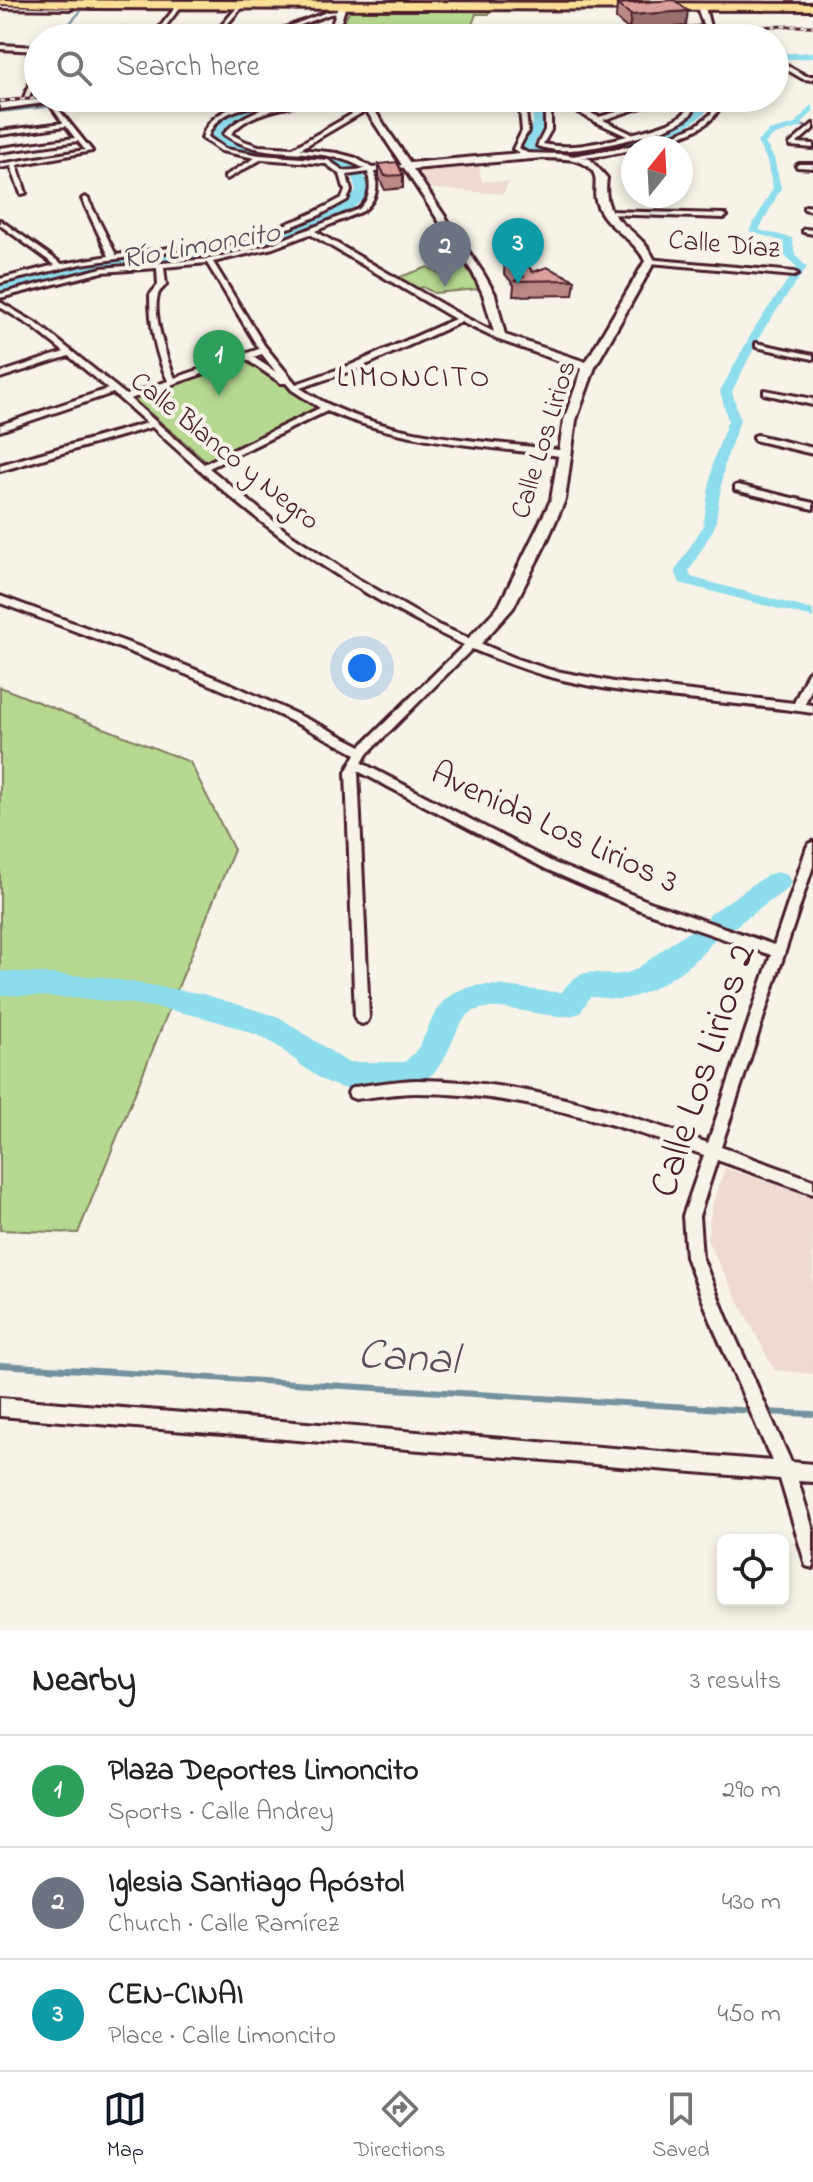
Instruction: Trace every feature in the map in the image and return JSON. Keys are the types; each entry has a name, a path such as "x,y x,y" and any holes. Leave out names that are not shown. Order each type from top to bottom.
{"highway":[{"path":"179,6 200,2 242,6"},
{"path":"2,3 341,8 392,5 813,8"},
{"path":"702,8 722,3 788,4 813,8"}],"street":[{"path":"64,24 73,5"},
{"path":"165,24 179,6"},
{"path":"228,24 242,6"},
{"path":"299,24 341,8"},
{"path":"336,24 341,8"},
{"path":"702,8 707,24"},
{"path":"0,47 24,48"},
{"path":"789,69 805,78 813,78"},
{"path":"0,106 23,104"},
{"path":"0,166 89,151 58,112"},
{"path":"227,112 216,118 205,131 205,138 214,146 328,162 345,172 610,153 701,127 717,112"},
{"path":"266,112 251,116 230,128 227,134 267,153"},
{"path":"294,149 348,112"},
{"path":"372,112 478,273 489,294 500,337"},
{"path":"523,112 525,131 516,149 530,157"},
{"path":"548,112 548,130 539,145 572,148 630,135 686,116 689,112"},
{"path":"582,112 630,135"},
{"path":"596,120 621,112"},
{"path":"0,133 68,124"},
{"path":"813,126 792,145 813,146"},
{"path":"0,150 80,139"},
{"path":"0,296 102,270 209,261 271,247 339,221 368,204 374,195 367,170 360,162 337,152 294,149 267,153 227,177"},
{"path":"570,157 590,164 600,174 600,199 608,213 635,237 650,261"},
{"path":"13,164 23,193"},
{"path":"799,166 813,166"},
{"path":"0,281 59,265 220,244 275,230 345,199 348,191 345,172"},
{"path":"85,199 113,257"},
{"path":"608,213 724,216"},
{"path":"0,222 59,265"},
{"path":"312,232 461,319 500,337 589,367"},
{"path":"209,261 265,350 294,387"},
{"name":"Calle Díaz","path":"650,261 794,274"},
{"name":"Calle Los Lirios","path":"472,643 505,608 538,545 558,500 570,420 589,367 650,261"},
{"path":"160,266 162,285 154,295 155,325 159,354 172,380"},
{"name":"Calle Blanco y Negro","path":"0,304 70,353 126,398 256,513 366,588 472,643 534,668 578,679 813,709"},
{"path":"294,387 365,362 461,319"},
{"path":"759,345 813,357"},
{"path":"126,398 265,350"},
{"path":"0,376 70,353"},
{"path":"247,356 324,409 419,434 567,454"},
{"path":"0,428 114,390"},
{"path":"767,392 813,402"},
{"path":"204,467 324,409"},
{"path":"0,468 153,424"},
{"path":"757,438 813,451"},
{"path":"738,488 813,506"},
{"path":"0,599 243,691 362,752"},
{"path":"362,1018 352,772 362,752 472,643"},
{"path":"798,707 813,672"},
{"name":"Avenida Los Lirios 3","path":"355,764 550,866 645,906 779,952"},
{"name":"Calle Los Lirios 2","path":"813,847 809,871 691,1216 694,1257 736,1361 786,1471 813,1559"},
{"path":"355,1093 393,1086 464,1086 580,1109 661,1132 813,1187"},
{"path":"0,1407 813,1473"}],"shaded area":[{"path":"478,163 482,181 509,182 503,194 425,188 414,167"},
{"path":"725,1168 813,1197 813,1374 774,1370 707,1240 712,1205"}],"green space":[{"path":"420,0 650,0 653,5 417,4"},
{"path":"350,10 491,11 489,14 476,14 472,24 343,24"},
{"path":"465,264 479,289 434,293 423,287 417,289 397,278 428,267 438,273"},
{"path":"246,358 318,408 208,462 133,399"},
{"path":"0,687 190,762 234,850 78,1233 0,1230"}],"building":[{"path":"674,0 688,11 631,15 617,4"},
{"path":"397,162 403,175 385,176 379,164"},
{"path":"520,256 533,272 547,267 575,280 514,281 525,276 520,276 505,258"}],"waterway":[{"path":"70,24 91,0"},
{"name":"Río Limoncito","path":"789,56 813,55"},
{"path":"813,108 799,121 799,125 772,133 761,142 770,158 777,188 754,231 789,240 790,256 802,267 760,327 726,391 734,420 719,462 709,526 682,571 685,580 813,614"},
{"path":"0,112 24,109"},
{"name":"Río Limoncito","path":"0,291 83,267 192,254 270,240 306,229 337,213 363,192 357,171 343,161 327,156 249,149 214,136 230,118 242,112"},
{"name":"Río Limoncito","path":"539,112 536,131 526,146 529,151 570,151 625,144 675,129 700,112"},
{"path":"799,125 813,127"},
{"path":"720,922 777,882"},
{"path":"0,983 102,989 203,1006 277,1030 342,1074 399,1076 411,1074 422,1067 435,1048 450,1015 457,1006 468,1000 494,996 544,1004 570,1004 582,986 608,984 620,988 639,982 662,969 702,936"},
{"name":"Canal","path":"0,1365 755,1411"},
{"name":"Canal","path":"763,1412 813,1414"}],"railway":[{"path":"789,26 813,26"},
{"path":"0,101 24,99"}],"place":[{"name":"CEN-CINAI","path":"518,284"},
{"name":"Iglesia Santiago Apóstol","path":"445,287"},
{"name":"Plaza Deportes Limoncito","path":"219,396"}],"district":[{"name":"LIMONCITO","path":"414,379"}]}
